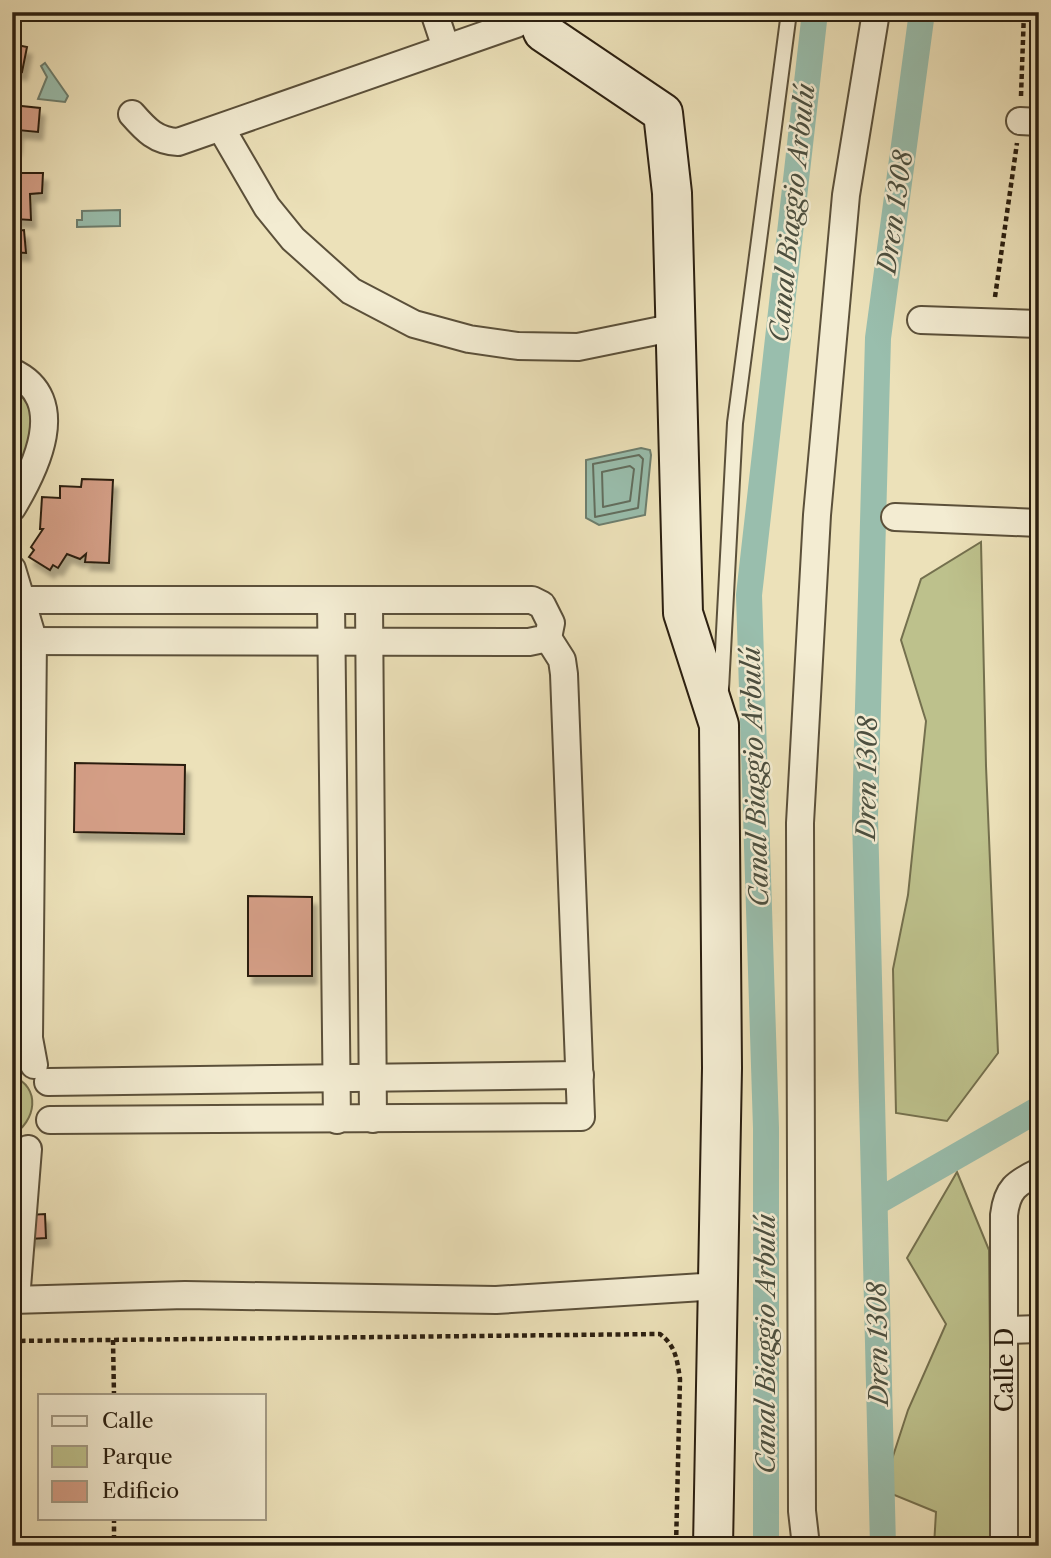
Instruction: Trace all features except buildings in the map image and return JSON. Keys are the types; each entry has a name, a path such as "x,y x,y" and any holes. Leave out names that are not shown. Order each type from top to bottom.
{"street":[{"path":"433,12 446,48"},
{"path":"806,1546 802,1511 800,823 817,515 846,195 876,12"},
{"path":"132,114 147,131 166,141 178,142 525,18 663,113 672,193 683,613 719,725 719,1286 713,1546"},
{"path":"221,128 267,207 293,239 351,291 414,324 469,339 542,346 578,346 676,327"},
{"path":"921,320 1039,324"},
{"path":"12,372 28,383 36,394 45,426 40,452 16,496"},
{"path":"895,517 1039,523"},
{"path":"12,569 23,640 29,1038 32,1067 53,1101 50,1120 42,1137 20,1152 14,1300 186,1294 496,1300 719,1286"},
{"path":"17,600 331,603 532,600 542,605 551,623 548,638 562,660 565,674 581,1117 50,1120"},
{"path":"369,602 373,1119"},
{"path":"331,603 337,1119"},
{"path":"23,640 370,643 528,642 548,638"},
{"path":"32,1067 337,1078 580,1076"},
{"name":"Calle D","path":"1004,1546 1004,1215 1007,1195 1014,1184 1039,1172"},
{"path":"1005,1330 1039,1329"}],"lane":[{"path":"719,725 736,423 789,12"}],"path":[{"path":"991,323 1029,122 1024,12"},
{"path":"12,1341 660,1334 671,1342 680,1379 676,1546"},
{"path":"113,1340 114,1394"},
{"path":"114,1520 114,1546"}],"green space":[{"path":"12,386 27,403 32,431 24,462 12,475"},
{"path":"981,542 986,766 998,1053 947,1121 896,1113 893,969 908,895 926,721 901,640 921,579"},
{"path":"12,1076 28,1088 32,1105 26,1122 12,1135"},
{"path":"957,1172 989,1250 992,1546 934,1546 936,1512 882,1490 908,1410 946,1324 907,1258"}],"water":[{"path":"45,63 68,96 65,102 38,99 47,77 41,66"},
{"path":"120,210 120,226 77,227 77,220 82,220 82,211"},
{"path":"641,448 650,450 651,455 645,515 599,525 586,518 586,460"}],"waterway":[{"name":"Canal Biaggio Arbulú","path":"766,1546 766,1128 749,595 815,12"},
{"name":"Dren 1308","path":"883,1546 865,817 878,338 922,12"},
{"path":"875,1203 1039,1109"}]}
